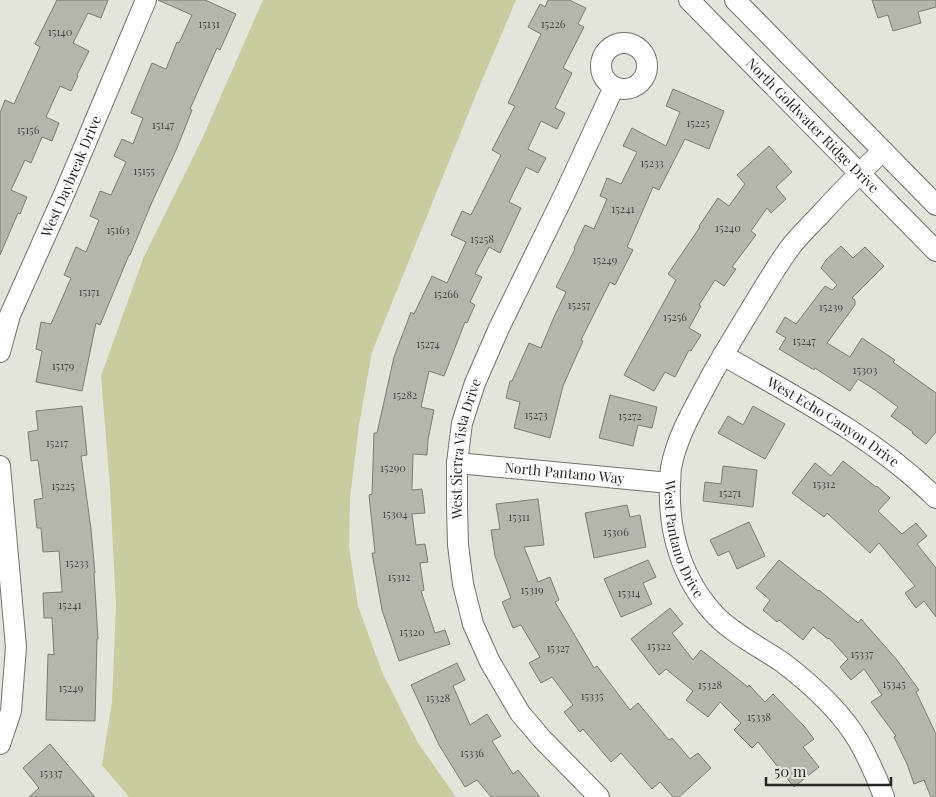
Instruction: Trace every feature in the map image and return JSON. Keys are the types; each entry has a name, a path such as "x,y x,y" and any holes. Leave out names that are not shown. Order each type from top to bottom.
{"street":[{"name":"West Daybreak Drive","path":"0,352 10,314 65,192 146,0"},
{"name":"North Goldwater Ridge Drive","path":"689,0 936,251"},
{"path":"735,0 936,205"},
{"name":"West Sierra Vista Drive","path":"599,797 542,739 520,712 490,662 473,624 463,584 458,545 457,505 458,463 462,423 475,383 614,88"},
{"name":"West Pantano Drive","path":"883,151 859,173 789,248 769,278 723,355 688,420 675,452 671,469 670,499 671,520 678,551 686,573 699,596 717,617 740,635 782,662 825,698 838,712 859,741 878,779 884,797"},
{"name":"West Echo Canyon Drive","path":"723,355 844,425 882,451 919,481 936,498"},
{"name":"North Pantano Way","path":"458,463 670,483"},
{"path":"0,466 1,499 7,542 16,646 11,711 0,744"}],"green space":[{"path":"263,0 516,0 372,352 359,425 350,498 349,547 358,606 382,672 418,743 456,797 129,797 102,765 112,702 116,606 110,487 101,376 143,259 202,139"}],"building":[{"path":"57,0 108,0 101,18 88,13 73,43 89,51 71,91 60,86 46,117 59,123 52,141 42,137 31,163 25,160 11,190 27,197 0,255 0,113 5,100 14,104 40,47 35,44"},
{"path":"158,0 205,0 236,14 220,50 217,48 190,109 192,110 177,148 100,325 96,323 82,391 36,382 42,351 36,349 41,322 51,324 71,278 64,275 76,247 86,252 99,220 90,216 100,191 111,195 126,162 114,156 122,139 133,144 143,118 131,113 152,63 166,69 177,42 179,43 192,15"},
{"path":"548,0 569,0 586,8 578,24 584,27 563,68 572,73 555,108 565,113 557,129 541,121 528,149 546,158 538,173 526,167 509,202 521,208 500,253 489,247 475,274 482,277 470,302 475,305 467,323 465,322 444,376 429,371 421,407 434,410 427,455 413,454 412,490 422,489 425,513 412,514 416,545 425,544 428,562 420,563 424,590 421,591 435,633 445,630 450,644 399,661 382,610 372,553 375,553 369,495 372,494 374,433 377,433 394,357 411,312 414,314 432,276 447,283 466,242 451,235 462,211 471,215 501,155 492,150 515,106 508,103 541,34 528,27 540,4 545,7"},
{"path":"872,0 936,0 936,7 918,12 921,23 893,31 888,15 878,18"},
{"path":"673,89 724,111 709,149 685,139 659,190 653,187 627,247 633,250 615,285 610,282 581,340 583,341 563,386 550,438 514,428 520,402 506,398 510,381 512,381 529,343 541,348 566,292 556,287 585,225 594,229 607,199 600,196 607,178 621,184 637,152 623,146 632,128 666,146 680,112 666,106"},
{"path":"769,146 792,172 776,187 786,199 771,213 767,208 751,231 756,235 732,267 736,269 724,286 715,280 699,305 701,306 689,328 701,335 691,351 689,350 675,377 665,372 654,391 624,375 676,280 668,274 718,198 729,206 745,184 737,175"},
{"path":"841,246 853,258 865,247 884,266 852,298 855,300 855,305 827,343 850,357 862,338 895,360 893,362 936,393 936,432 926,444 891,416 898,407 858,379 850,391 815,368 814,370 779,349 786,338 776,332 785,317 796,324 825,286 832,290 837,285 821,268 826,260"},
{"path":"610,395 657,407 652,428 638,425 633,446 599,438"},
{"path":"82,406 87,455 81,456 91,529 98,639 95,721 46,720 48,654 54,655 52,618 44,618 43,593 62,592 59,551 43,552 41,528 37,528 34,500 43,498 38,460 31,461 28,432 38,430 36,411"},
{"path":"753,406 785,424 765,459 718,433 728,416 743,425"},
{"path":"843,461 890,498 878,511 902,534 916,523 927,536 917,544 936,568 936,617 924,601 916,608 905,593 915,586 879,543 870,553 827,513 824,517 792,493 815,463 831,476"},
{"path":"723,466 757,470 753,507 703,501 705,482 721,484"},
{"path":"538,499 544,545 524,547 538,582 550,577 559,600 555,602 594,668 597,666 630,710 638,703 669,740 672,738 690,759 698,753 711,768 679,797 673,797 660,782 652,789 621,753 611,762 583,729 580,732 564,712 573,705 552,677 541,683 529,663 540,657 521,625 513,628 502,602 511,598 495,556 491,530 500,529 496,504"},
{"path":"627,505 630,517 640,515 646,547 594,558 585,513"},
{"path":"749,522 765,556 737,569 729,551 718,556 710,540"},
{"path":"648,560 656,577 643,583 652,604 621,617 604,579"},
{"path":"779,560 858,623 861,619 897,660 919,690 916,692 936,734 936,797 931,797 924,780 914,784 894,737 896,736 871,702 882,695 864,669 851,680 840,667 848,659 829,638 813,627 803,640 779,620 777,622 763,610 770,600 756,588"},
{"path":"670,608 683,624 672,633 693,660 701,650 748,687 749,685 765,702 773,694 814,739 803,747 819,767 794,787 758,742 752,748 734,730 741,723 720,702 708,717 686,700 693,691 666,669 659,675 631,639"},
{"path":"457,663 465,680 453,686 470,725 487,714 501,736 492,741 513,774 518,770 540,797 491,797 477,780 465,787 439,745 411,685"},
{"path":"50,744 95,797 29,797 39,788 23,768"}]}
